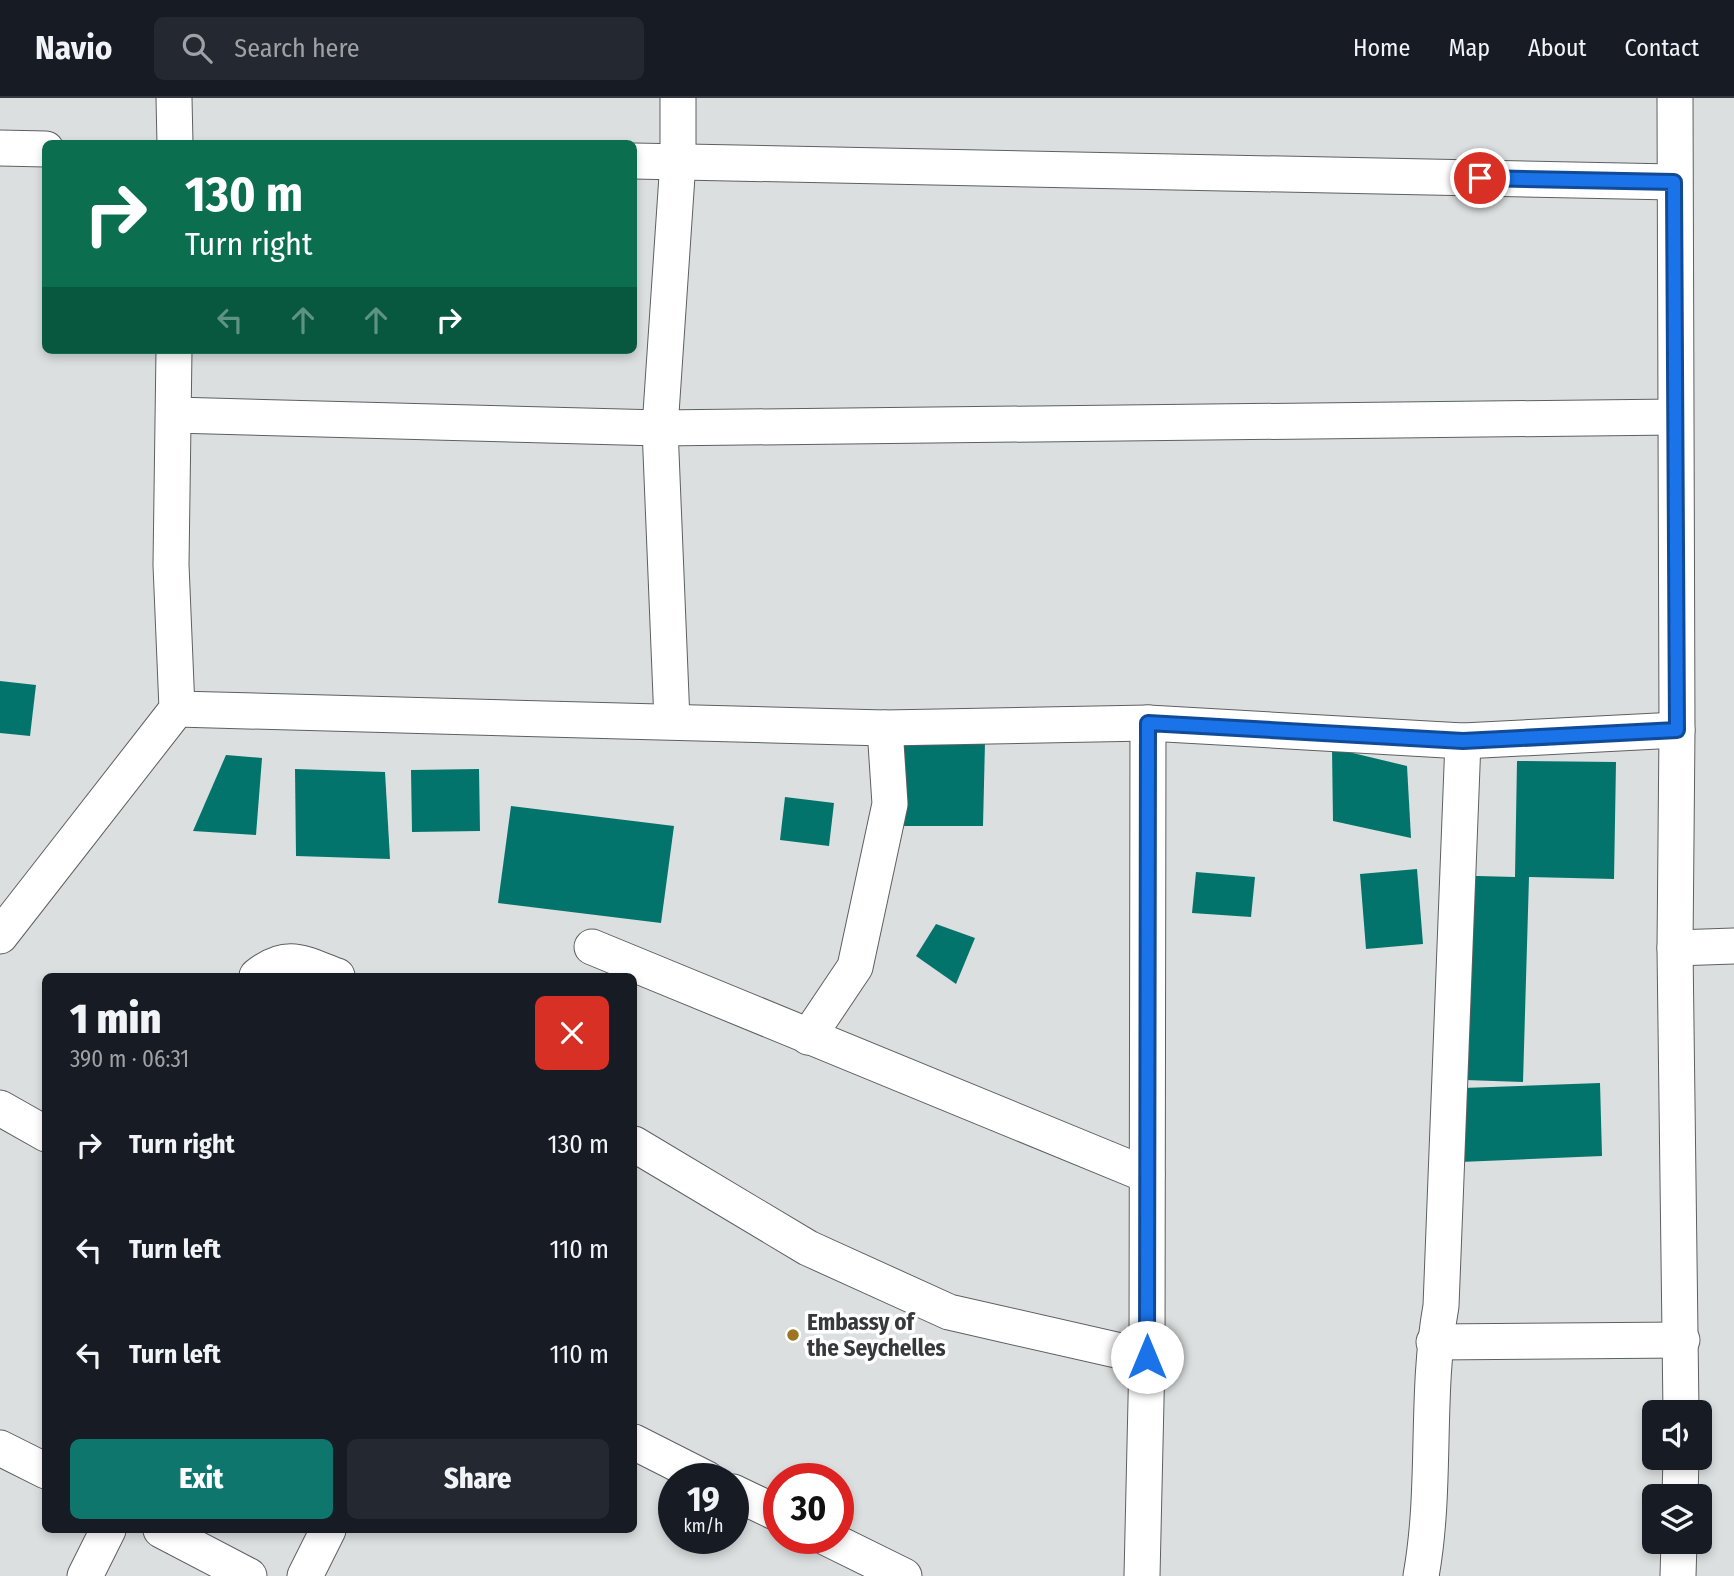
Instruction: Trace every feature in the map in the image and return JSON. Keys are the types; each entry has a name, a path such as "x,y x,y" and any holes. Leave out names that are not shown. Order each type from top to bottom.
{"street":[{"path":"174,98 175,140"},
{"path":"672,721 660,428 678,162 678,98"},
{"path":"1675,98 1676,1176 1682,1340 1681,1400"},
{"path":"0,148 42,149"},
{"path":"637,161 1674,182"},
{"path":"0,936 177,709 171,565 174,354"},
{"path":"174,415 660,428 1675,417"},
{"path":"177,709 885,728 1148,723 1463,741 1677,730"},
{"path":"1142,1576 1147,1357 1148,723"},
{"path":"808,1037 855,967 890,804 885,728"},
{"path":"1421,1576 1432,1440 1434,1342 1441,1306 1463,741"},
{"path":"1675,948 1734,946"},
{"path":"592,947 1147,1175"},
{"path":"261,973 274,963 295,960 329,973"},
{"path":"0,1108 42,1132"},
{"path":"637,1146 808,1248 949,1312 1147,1357"},
{"path":"1434,1342 1682,1340"},
{"path":"637,1444 675,1463"},
{"path":"0,1448 42,1469"},
{"path":"85,1576 106,1533"},
{"path":"167,1533 249,1576"},
{"path":"304,1576 326,1533"},
{"path":"854,1551 904,1576"},
{"path":"1678,1576 1679,1554"}],"building":[{"path":"0,681 36,685 30,736 0,733"},
{"path":"898,741 985,742 983,826 897,826"},
{"path":"1332,748 1407,766 1411,838 1333,821"},
{"path":"226,755 262,758 256,835 193,831"},
{"path":"1517,761 1616,762 1614,879 1529,877 1523,1082 1436,1079 1441,875 1515,877"},
{"path":"295,769 385,772 390,859 296,856"},
{"path":"479,769 480,831 412,832 411,770"},
{"path":"785,797 834,803 829,846 780,840"},
{"path":"511,806 674,826 661,923 498,903"},
{"path":"1417,869 1423,944 1366,949 1360,874"},
{"path":"1196,872 1255,877 1251,917 1192,913"},
{"path":"936,924 975,938 956,984 916,956"},
{"path":"1600,1083 1602,1156 1436,1163 1434,1089"}],"place":[{"name":"Embassy of the Seychelles","path":"793,1335"}],"route":[{"path":"1147,1357 1148,723 1463,741 1677,730 1674,182 1480,178"}]}
